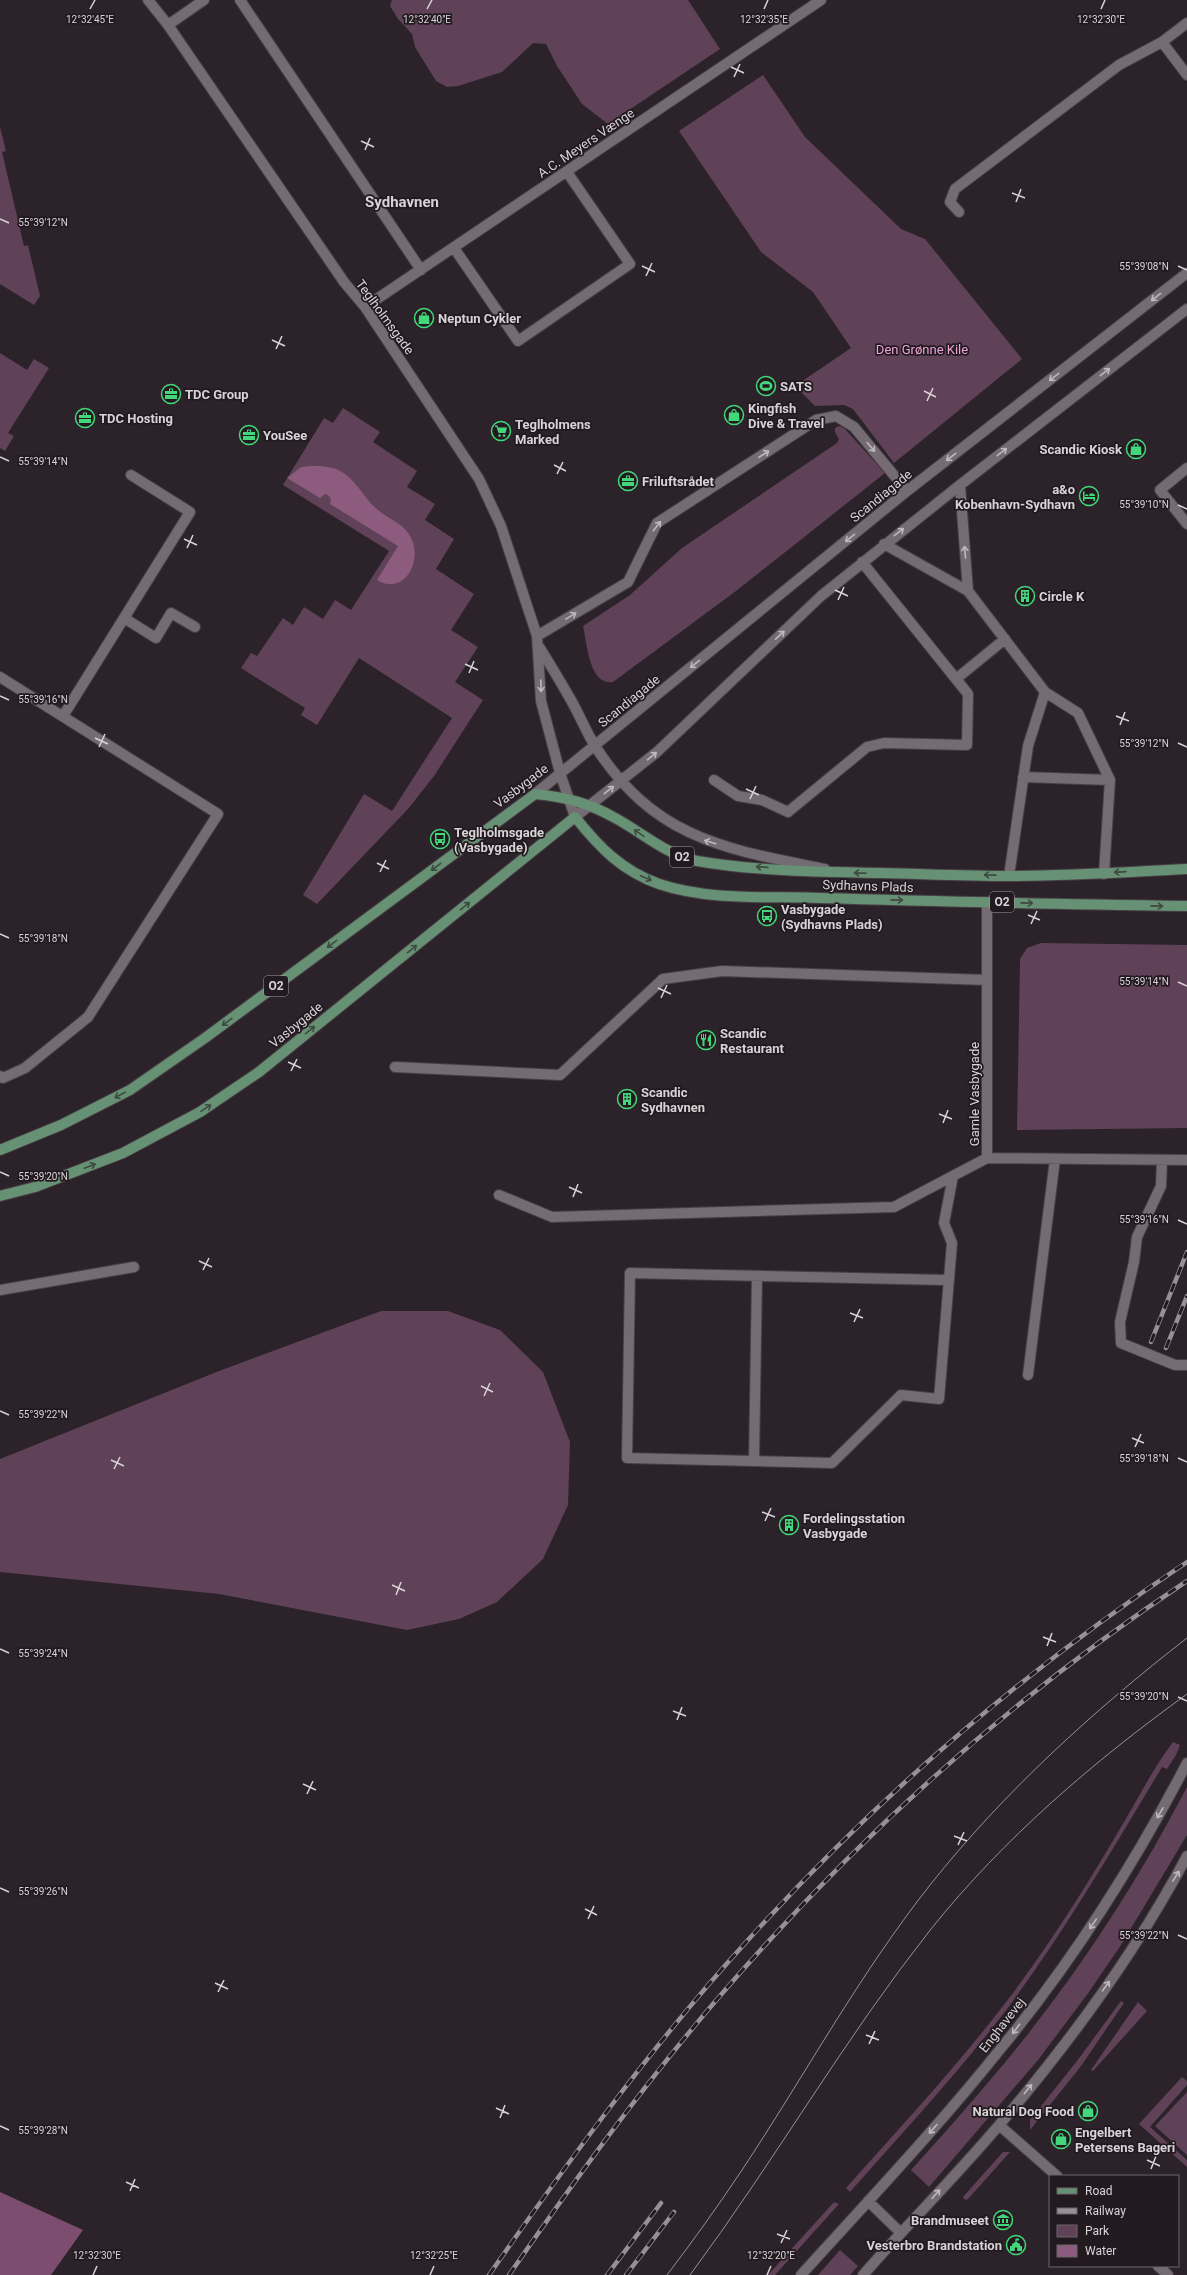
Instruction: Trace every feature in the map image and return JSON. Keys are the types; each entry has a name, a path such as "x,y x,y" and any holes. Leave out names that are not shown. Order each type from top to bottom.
{"main road":[{"name":"O2","path":"535,794 568,798 590,805 618,819 666,851 686,858 719,865 843,872"},
{"name":"Vasbygade","path":"0,1150 61,1125 130,1090 205,1038 535,794"},
{"name":"Vasbygade","path":"0,1196 35,1187 123,1153 200,1112 259,1072 575,817"},
{"name":"Sydhavns Plads","path":"575,817 592,839 622,866 658,883 686,891 726,894 987,902 1187,906"},
{"name":"Sydhavns Plads","path":"843,872 1009,876 1104,874 1187,869"}],"street":[{"path":"168,25 204,0"},
{"path":"240,0 421,270"},
{"name":"A.C. Meyers Vænge","path":"365,307 821,0"},
{"name":"Teglholmsgade","path":"150,1 344,282 365,307 479,479 501,526 537,636 539,647 541,701 560,773 575,817"},
{"path":"959,212 950,202 955,189 1119,65 1162,42 1187,23"},
{"path":"1162,42 1187,75"},
{"path":"454,248 518,341 630,264 567,172"},
{"name":"Scandiagade","path":"560,773 908,491 1187,273"},
{"path":"575,817 657,752 821,596 960,484 1187,309"},
{"path":"537,636 628,582 657,523 816,420 836,416 854,427 908,491"},
{"path":"1187,468 1160,490 1187,524"},
{"path":"63,716 190,512 131,475"},
{"path":"960,484 968,590"},
{"path":"884,544 968,590 1045,692 1078,713 1110,780 1104,874"},
{"path":"714,780 738,796 762,800 788,812 867,747 884,744 967,745 968,694 862,562"},
{"path":"124,618 156,638 171,613 195,627"},
{"path":"956,679 1005,639"},
{"name":"Teglholmsgade","path":"539,647 568,695 595,746 621,781 655,813 701,839 752,854 843,872"},
{"path":"0,677 218,814 88,1017 25,1068 3,1078 0,1076"},
{"path":"1009,876 1028,746 1045,692"},
{"name":"Vasbygade","path":"535,794 560,773"},
{"path":"1023,778 1110,780"},
{"name":"Gamle Vasbygade","path":"987,902 987,1158 1187,1160"},
{"path":"395,1067 560,1075 663,979 722,971 987,980"},
{"path":"499,1195 552,1217 894,1207 987,1158"},
{"path":"1028,1375 1055,1159"},
{"path":"1162,1160 1161,1186 1137,1237 1134,1262 1120,1322 1121,1343 1175,1365 1187,1365"},
{"path":"947,1280 630,1273 627,1458 832,1462 901,1396 939,1399 947,1280 952,1243 944,1223 953,1176"},
{"path":"0,1290 134,1266"},
{"path":"754,1461 757,1276"},
{"name":"Enghavevej","path":"801,2275 1003,2047 1067,1962 1113,1894 1187,1763"},
{"path":"863,2275 999,2125 1068,2039 1115,1974 1187,1856"},
{"path":"999,2125 1056,2175"},
{"path":"868,2201 901,2233"},
{"path":"1159,2267 1168,2275"}],"green space":[{"path":"392,0 688,0 720,49 608,124 582,104 557,66 546,44 533,43 502,72 458,86 447,87 436,81 415,47 412,34 398,19 390,6"},
{"name":"Den Grønne Kile","path":"763,75 805,137 901,229 925,239 1022,359 894,463 853,409 844,405 815,406 795,386 851,348 813,292 761,252 679,131"},
{"path":"0,127 6,151 2,152 24,246 28,245 40,296 34,305 0,284"},
{"path":"0,353 27,370 34,359 49,368 8,433 14,436 5,451 0,448"},
{"path":"343,408 380,432 373,442 417,471 407,487 435,504 425,520 454,539 436,569 474,594 451,630 478,647 455,682 483,700 434,776 408,809 317,904 303,895 364,794 392,811 452,718 359,658 317,725 301,715 305,708 241,668 251,653 257,656 283,618 293,625 304,607 323,619 335,600 351,610 389,551 283,485 324,418 333,423"},
{"path":"839,426 844,428 885,473 736,591 613,682 605,681 599,677 594,671 590,662 583,626 630,595 682,548 837,443 839,439 835,432 835,428"},
{"path":"1041,943 1187,945 1187,1128 1017,1130 1020,959 1027,948"},
{"path":"381,1311 448,1311 500,1330 543,1372 570,1442 568,1505 543,1559 497,1602 459,1619 407,1630 219,1594 0,1572 0,1459 219,1371"},
{"path":"1173,1742 1180,1745 1176,1755 1167,1769 1162,1767 1088,1890 1028,1980 969,2056 850,2192 846,2188 950,2071 1023,1980 1077,1900 1154,1769"},
{"path":"1187,1787 1187,1835 1121,1945 1089,1992 1038,2060 929,2187 911,2170 1019,2045 1072,1975 1121,1902"},
{"path":"1121,2001 1124,2003 1081,2066 1030,2130 1030,2120 1077,2061"},
{"path":"1138,2002 1147,2011 1093,2071 1091,2070"},
{"path":"1182,2077 1187,2081 1187,2085 1150,2127 1187,2160 1187,2167 1139,2124"},
{"path":"1187,2092 1187,2155 1155,2126"},
{"path":"1003,2152 1010,2152 968,2199 965,2200 963,2197"},
{"path":"834,2202 839,2204 775,2275 768,2275"},
{"path":"840,2250 858,2266 850,2275 818,2275"}],"shaded area":[{"path":"0,2192 83,2230 51,2275 0,2275"}],"water":[{"path":"311,466 333,468 346,475 356,484 373,506 406,530 412,540 414,549 412,567 408,575 395,584 386,584 377,580 398,546 330,504 331,499 328,495 325,494 320,498 287,478 301,467"}],"tram line":[{"path":"667,2275 733,2183 856,1990 904,1919 930,1885 988,1817 1051,1754 1118,1694 1187,1638"},
{"path":"690,2275 751,2189 868,2014 931,1929 959,1896 989,1863 1051,1803 1084,1774 1187,1694"}],"railway":[{"path":"1151,1342 1187,1252"},
{"path":"1166,1348 1187,1296"},
{"path":"489,2275 581,2145 646,2061 713,1979 798,1887 849,1835 956,1737 1069,1646 1127,1603 1187,1562"},
{"path":"509,2275 584,2168 663,2064 771,1938 825,1882 881,1826 998,1722 1060,1672 1123,1625 1187,1581"},
{"path":"607,2275 661,2203"},
{"path":"626,2275 674,2212"}],"place":[{"name":"Neptun Cykler","path":"424,318"},
{"name":"SATS","path":"766,386"},
{"name":"TDC Group","path":"171,394"},
{"name":"Kingfish Dive & Travel","path":"734,415"},
{"name":"TDC Hosting","path":"85,418"},
{"name":"Teglholmens Marked","path":"501,431"},
{"name":"YouSee","path":"249,435"},
{"name":"Scandic Kiosk","path":"1136,449"},
{"name":"Friluftsrådet","path":"628,481"},
{"name":"a&o Kobenhavn-Sydhavn","path":"1089,496"},
{"name":"Circle K","path":"1025,596"},
{"name":"Teglholmsgade (Vasbygade)","path":"440,839"},
{"name":"Vasbygade (Sydhavns Plads)","path":"767,916"},
{"name":"Scandic Restaurant","path":"706,1040"},
{"name":"Scandic Sydhavnen","path":"627,1099"},
{"name":"Fordelingsstation Vasbygade","path":"789,1525"},
{"name":"Natural Dog Food","path":"1088,2111"},
{"name":"Engelbert Petersens Bageri","path":"1061,2139"},
{"name":"Brandmuseet","path":"1003,2220"},
{"name":"Vesterbro Brandstation","path":"1016,2245"}],"district":[{"name":"Sydhavnen","path":"402,202"}]}
